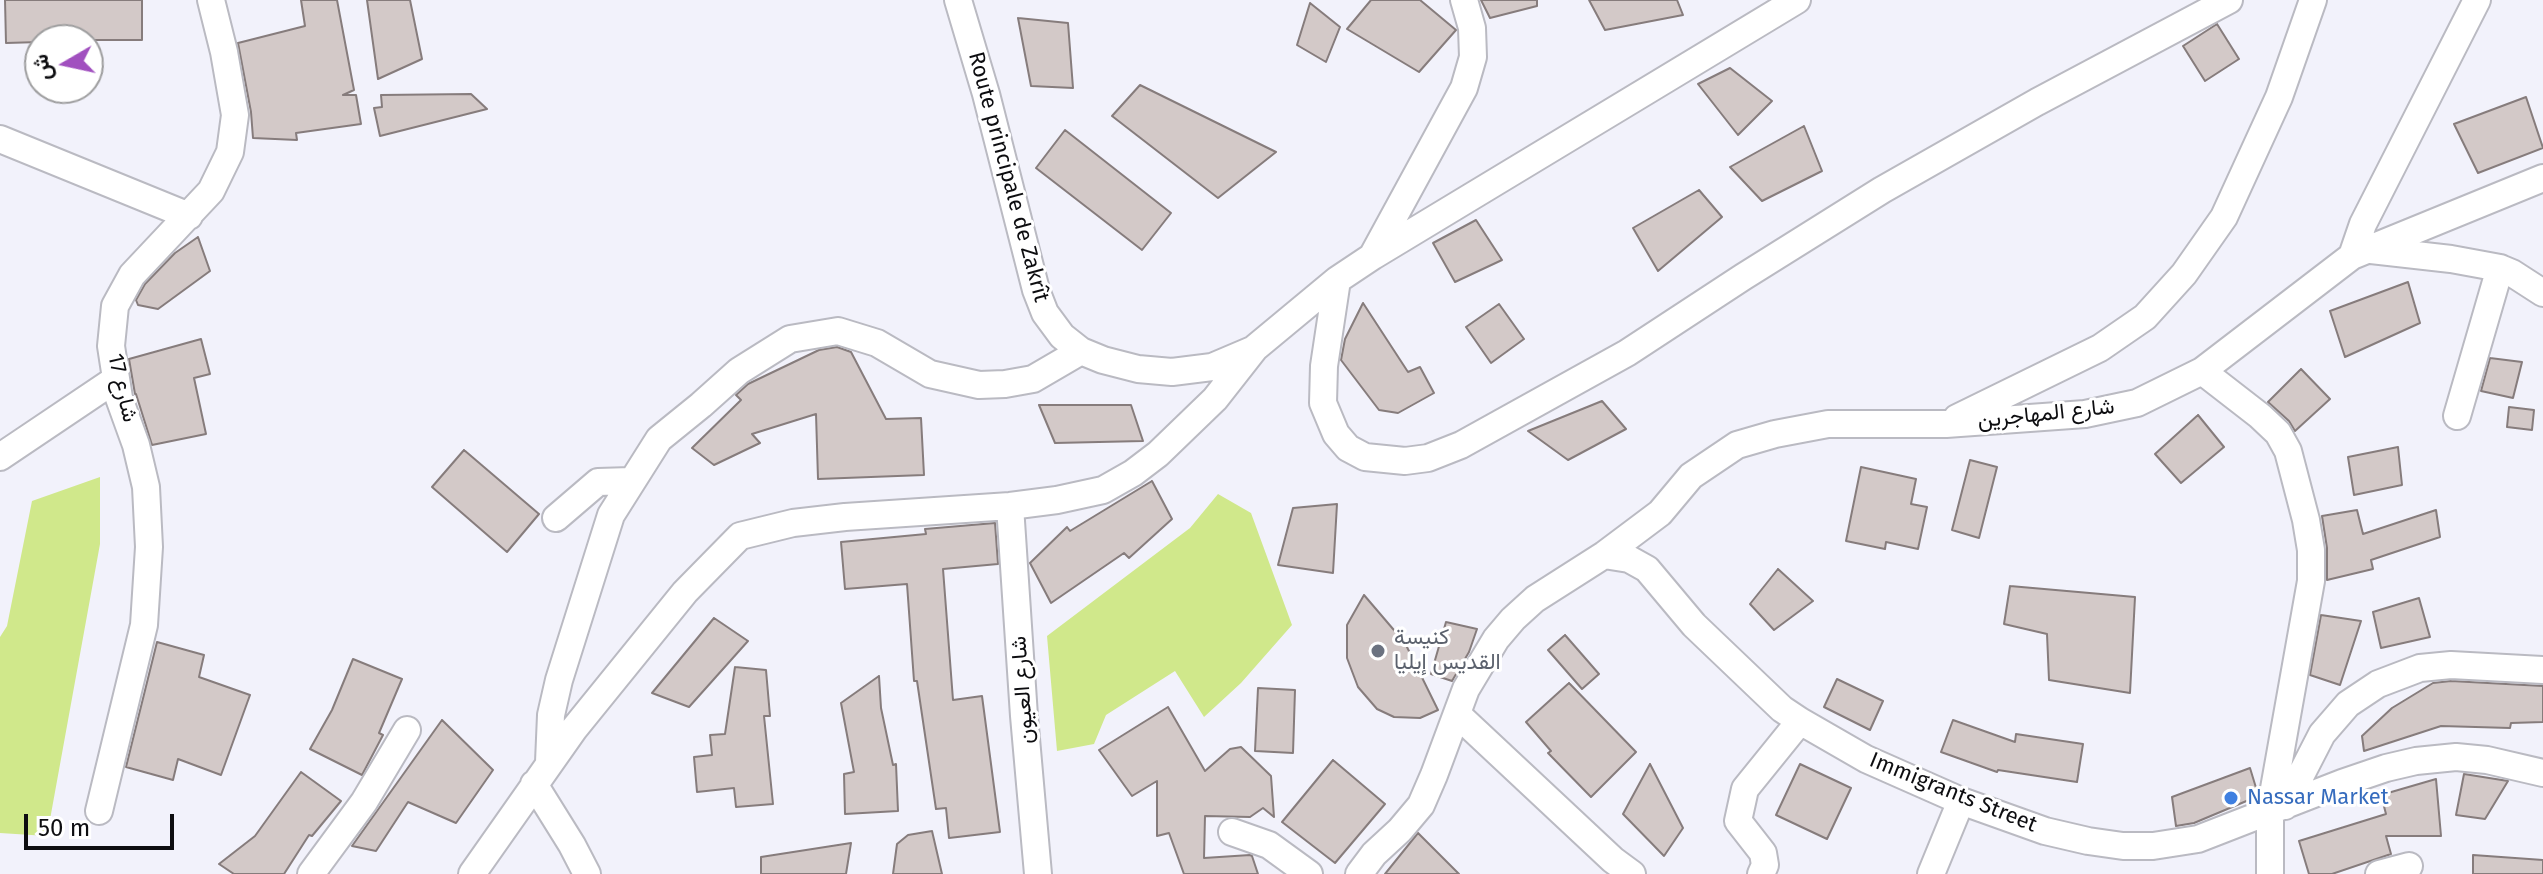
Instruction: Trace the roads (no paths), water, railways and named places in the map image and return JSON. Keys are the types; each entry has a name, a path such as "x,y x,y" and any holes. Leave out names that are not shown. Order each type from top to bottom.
{"street":[{"name":"شارع 17","path":"99,811 144,625 149,547 146,487 136,445 119,398 111,346 115,306 132,275 211,191 230,152 235,115 211,0"},
{"name":"Route principale de Zakrît","path":"958,0 986,94 1036,290 1045,313 1062,336 1081,351 1103,360 1138,369 1172,372 1212,367 1255,348"},
{"path":"1373,256 1464,88 1473,57 1472,28 1464,0"},
{"path":"472,874 549,762 685,592 740,536 793,523 1010,506 1103,490 1158,454 1215,399 1255,348 1337,280 1797,0"},
{"path":"1337,280 1323,378 1323,403 1336,434 1348,448 1365,457 1405,461 1428,458 1461,445 1627,353 1882,190 2037,102 2229,0"},
{"path":"1946,424 2100,348 2145,317 2184,274 2224,217 2279,97 2313,0"},
{"path":"2477,0 2363,224 2359,252 2451,259 2500,268 2543,293"},
{"path":"0,139 189,216"},
{"name":"شارع المهاجرين","path":"1359,874 1421,805 1466,689 1496,639 1513,619 1535,599 1604,555 1660,513 1691,476 1737,445 1828,424 1946,424 2085,414 2137,403 2202,371 2359,252 2543,178"},
{"path":"2457,416 2500,268"},
{"path":"549,762 551,715 559,680 611,515 659,439 739,371 790,339 838,331 877,343 930,374 979,385 1033,379 1081,351"},
{"path":"2202,371 2278,433 2288,451 2311,550 2311,581 2270,874"},
{"path":"0,457 116,379"},
{"path":"556,518 598,482 631,481"},
{"name":"شارع العيون","path":"1010,506 1038,874"},
{"name":"شارع المهاجرين","path":"1654,576 1652,543 1660,513"},
{"path":"1604,555 1639,563 1654,576"},
{"name":"Immigrants Street","path":"1654,576 1694,625 1782,709 1800,721 1866,759 1961,801 2045,831 2088,841 2153,846 2198,839 2371,773 2416,761 2456,757 2543,773"},
{"path":"2278,808 2322,734 2348,704 2378,684 2420,668 2451,665 2543,670"},
{"path":"1458,715 1613,860 1632,874"},
{"path":"1761,874 1765,865 1763,853 1738,821 1745,789 1800,721"},
{"path":"311,874 364,802 407,730"},
{"path":"2511,765 2543,749"},
{"path":"534,784 587,874"},
{"path":"1931,874 1961,801"},
{"path":"1232,832 1269,845 1309,874"},
{"path":"2379,874 2409,866"}],"place":[{"name":"كنيسة القديس إيليا","path":"1378,651"},
{"name":"Nassar Market","path":"2231,798"}]}
